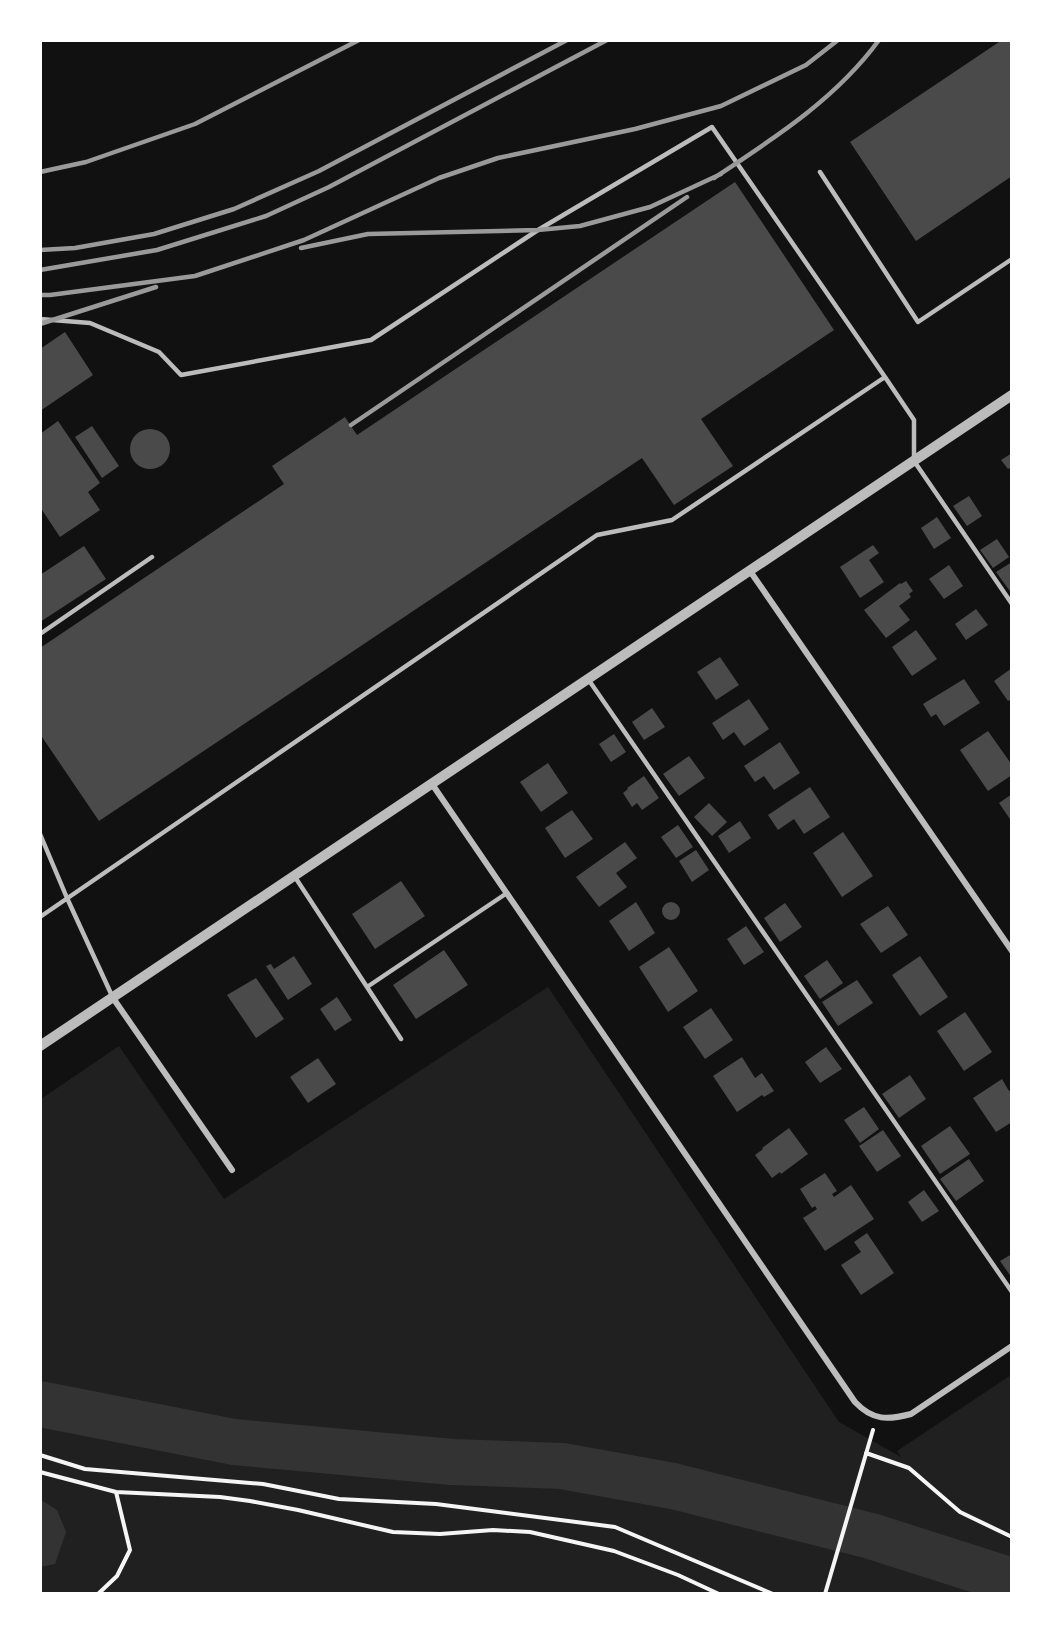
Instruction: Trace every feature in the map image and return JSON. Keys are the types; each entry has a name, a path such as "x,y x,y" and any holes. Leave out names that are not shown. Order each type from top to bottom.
{"street":[{"path":"40,1046 1011,395"},
{"path":"750,571 1011,951"},
{"path":"432,784 864,1412 892,1419 911,1414 1011,1346"},
{"path":"113,998 232,1170"}],"lane":[{"path":"40,319 90,323 159,352 181,375 371,340 538,230 712,127 914,420 914,461 1011,604"},
{"path":"820,172 918,322 1011,259"},
{"path":"40,917 597,535 672,520 885,377"},
{"path":"40,634 152,557"},
{"path":"588,679 1011,1292"},
{"path":"40,834 113,998"},
{"path":"295,876 401,1039"},
{"path":"367,987 507,893"}],"path":[{"path":"825,1593 870,1440"},
{"path":"866,1453 909,1468 960,1512 1011,1537"},
{"path":"40,1455 85,1469 263,1484 339,1499 436,1504 615,1527 773,1593"},
{"path":"40,1472 116,1492 230,1498 404,1533 440,1534 493,1530 530,1532 614,1551 719,1593"},
{"path":"98,1593 117,1576 130,1550 116,1492"}],"shaded area":[{"path":"548,987 839,1422 901,1457 897,1451 1011,1375 1011,1593 41,1594 41,1099 119,1046 224,1199"},
{"path":"41,1500 57,1510 66,1532 55,1564 41,1567"}],"building":[{"path":"1002,40 1012,40 1012,176 916,241 850,142"},
{"path":"735,182 834,330 701,419 733,466 674,505 642,458 99,821 40,734 40,648 284,484 272,466 345,417 357,435"},
{"path":"65,332 93,375 40,411 40,349"},
{"path":"58,421 100,483 88,492 100,510 60,537 40,507 40,434"},
{"path":"92,426 119,466 102,478 75,437"},
{"path":"150,429 164,435 170,449 164,463 150,469 136,463 130,449 136,435"},
{"path":"1012,453 1012,467 1008,469 1001,460"},
{"path":"969,496 982,516 967,526 953,506"},
{"path":"937,517 951,538 934,549 921,528"},
{"path":"997,539 1009,557 993,568 980,550"},
{"path":"873,545 879,553 869,560 884,582 860,598 840,567"},
{"path":"84,546 106,579 40,622 40,575"},
{"path":"1012,562 1012,594 996,572"},
{"path":"949,565 963,586 944,599 929,579"},
{"path":"906,581 913,591 909,594 911,597 899,606 910,620 886,638 864,610"},
{"path":"976,609 988,625 966,640 955,624"},
{"path":"916,630 937,659 912,676 892,647"},
{"path":"720,657 739,685 716,700 697,672"},
{"path":"1012,668 1012,699 1008,701 994,681"},
{"path":"964,679 980,703 944,726 936,714 931,717 923,704"},
{"path":"749,699 769,729 744,746 734,732 723,740 712,723"},
{"path":"652,708 665,727 644,740 632,722"},
{"path":"988,731 1012,765 1012,775 988,791 960,750"},
{"path":"614,734 626,752 611,762 599,744"},
{"path":"780,742 800,773 774,790 764,776 755,782 744,766"},
{"path":"689,756 705,778 679,796 663,774"},
{"path":"548,763 568,793 541,812 520,782"},
{"path":"644,776 659,798 642,810 637,803 632,807 623,793"},
{"path":"810,787 830,817 804,834 794,819 778,830 768,815"},
{"path":"1012,794 1012,822 999,803"},
{"path":"709,803 727,822 712,836 694,817"},
{"path":"572,810 593,839 565,858 545,828"},
{"path":"740,821 751,838 729,853 718,836"},
{"path":"678,825 693,847 676,858 661,837"},
{"path":"843,832 873,876 842,897 813,853"},
{"path":"625,842 637,858 616,873 627,887 599,907 576,877"},
{"path":"696,850 709,870 692,882 679,861"},
{"path":"401,881 425,916 375,949 352,914"},
{"path":"636,902 655,933 629,951 609,921"},
{"path":"667,902 675,902 680,907 678,918 667,920 662,915 662,907"},
{"path":"785,903 802,927 780,942 764,918"},
{"path":"888,906 908,935 881,953 860,924"},
{"path":"746,926 764,952 744,965 727,939"},
{"path":"669,947 698,991 668,1012 639,967"},
{"path":"444,950 468,985 416,1019 393,985"},
{"path":"294,956 312,984 288,1000 266,966 271,964 274,969"},
{"path":"920,956 948,997 920,1016 892,975"},
{"path":"827,960 843,983 820,999 804,976"},
{"path":"256,978 284,1019 256,1038 227,995"},
{"path":"857,980 873,1003 838,1026 822,1002"},
{"path":"337,997 352,1020 335,1031 320,1009"},
{"path":"711,1008 733,1040 705,1059 683,1027"},
{"path":"965,1012 992,1052 964,1071 937,1031"},
{"path":"826,1047 842,1069 820,1083 805,1062"},
{"path":"742,1057 755,1078 762,1073 774,1091 764,1097 762,1095 737,1112 713,1076"},
{"path":"318,1058 336,1084 308,1103 290,1077"},
{"path":"910,1075 926,1099 899,1118 882,1094"},
{"path":"1002,1079 1009,1091 1012,1090 1012,1122 996,1132 973,1098"},
{"path":"864,1107 879,1129 860,1143 844,1120"},
{"path":"950,1126 970,1154 940,1174 921,1146"},
{"path":"789,1128 808,1154 772,1178 755,1155"},
{"path":"883,1130 901,1156 877,1172 859,1146"},
{"path":"969,1159 984,1181 956,1201 940,1179"},
{"path":"825,1173 837,1191 832,1194 834,1197 851,1185 874,1219 825,1251 803,1218 817,1209 815,1206 812,1208 800,1189"},
{"path":"924,1190 939,1211 922,1222 908,1202"},
{"path":"867,1233 894,1273 861,1295 841,1265 861,1252 854,1242"},
{"path":"1012,1254 1012,1278 1000,1261"}],"waterway":[{"path":"40,1404 234,1442 452,1462 562,1466 673,1486 871,1536 1012,1581"}],"railway":[{"path":"40,172 86,162 195,124 359,40"},
{"path":"40,250 75,248 154,234 234,209 319,171 567,40"},
{"path":"40,270 157,250 266,216 329,187 607,40"},
{"path":"40,295 195,276 304,240 439,178 498,158 635,129 721,106 806,65 838,40"},
{"path":"714,178 781,133 823,99 862,61 879,40"},
{"path":"301,248 368,234 538,230 580,226 650,207 721,174"},
{"path":"351,425 687,197"},
{"path":"40,324 156,287"}]}
